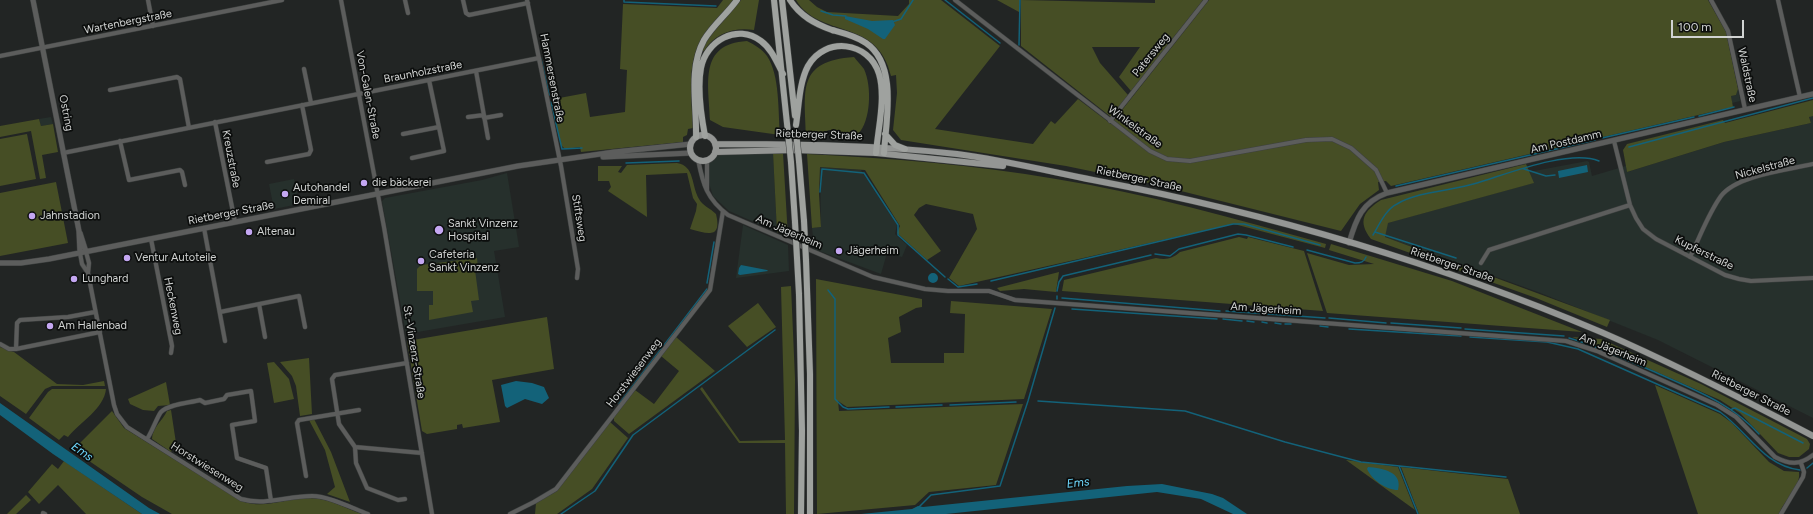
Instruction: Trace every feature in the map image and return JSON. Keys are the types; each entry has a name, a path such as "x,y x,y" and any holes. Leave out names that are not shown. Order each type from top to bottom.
{"highway":[{"path":"696,137 695,74 698,54 708,35 737,0"},
{"path":"774,0 783,74 791,162 799,294 802,431 801,514"},
{"path":"782,0 796,128 804,221 810,374 810,514"},
{"path":"790,0 797,10 808,19 824,27 864,42 880,57 885,68 888,86 884,150"},
{"path":"705,136 702,122 701,68 705,56 716,42 729,35 738,34 754,36 768,48 783,74"},
{"path":"796,128 802,81 812,60 829,48 843,45 851,46 864,52 870,58 879,76 881,93 877,150"},
{"path":"885,134 895,145 906,150"}],"main road":[{"path":"705,136 710,137 715,144 715,152 707,160 698,160 691,153 691,144 696,137 705,136"},
{"name":"Rietberger Straße","path":"715,144 796,143 877,150"},
{"name":"Rietberger Straße","path":"884,150 1063,174"},
{"name":"Rietberger Straße","path":"715,152 906,150 991,160 1188,200 1334,238 1481,285 1588,327 1629,345 1714,384 1813,436"}],"street":[{"name":"Ostring","path":"33,0 79,231 89,263 88,273"},
{"path":"148,0 153,26"},
{"name":"Wartenbergstraße","path":"0,56 282,0"},
{"name":"Von-Galen-Straße","path":"341,0 378,193"},
{"path":"405,0 408,13"},
{"path":"463,0 466,13 469,15 527,2"},
{"name":"Winkelstraße","path":"955,0 1110,121 1155,154 1167,159 1190,161 1312,139 1332,139 1351,148 1376,170 1387,193"},
{"name":"Patersweg","path":"1110,121 1206,0"},
{"name":"Waldstraße","path":"1711,0 1728,31 1745,109"},
{"path":"1778,0 1800,97"},
{"name":"Hammersenstraße","path":"527,2 560,160"},
{"name":"Braunholzstraße","path":"63,153 539,58"},
{"path":"304,69 311,103"},
{"path":"476,71 488,138"},
{"path":"110,90 177,77 180,79 189,128"},
{"path":"412,158 444,151 429,80"},
{"name":"Am Postdamm","path":"1349,243 1360,212 1369,203 1387,193 1813,94"},
{"path":"267,162 309,154 311,150 302,105"},
{"path":"468,117 501,115"},
{"name":"Kreuzstraße","path":"215,122 235,222"},
{"path":"403,134 438,127"},
{"path":"120,141 129,180 180,170 182,172 185,185"},
{"name":"Kupferstraße","path":"1614,141 1630,206 1636,218 1648,234 1725,275 1739,279 1750,281 1813,278"},
{"name":"Rietberger Straße","path":"0,263 20,263 86,252 495,170 614,152 691,144"},
{"name":"Rietberger Straße","path":"584,157 691,153"},
{"name":"Stiftsweg","path":"560,160 578,269 577,278"},
{"name":"Am Jägerheim","path":"698,160 702,180 707,193 713,203 723,211 735,219 873,277 924,289 948,291 983,290 1015,300 1566,341 1596,351 1718,405 1736,417 1776,457 1788,463 1801,463"},
{"path":"707,160 707,193"},
{"name":"Nickelstraße","path":"1690,257 1722,195 1734,185 1751,179 1813,164"},
{"name":"St.-Vinzenz-Straße","path":"378,193 432,514"},
{"path":"1481,263 1489,250 1630,206"},
{"name":"Horstwiesenweg","path":"510,514 556,489 710,290 723,211"},
{"path":"204,228 225,341"},
{"name":"Ostring","path":"79,231 80,253 88,273 117,414"},
{"name":"Heckenweg","path":"151,239 172,346 171,353"},
{"path":"220,312 298,296 305,327"},
{"path":"259,304 265,337"},
{"path":"16,348 17,323 20,320 68,317 96,312"},
{"path":"0,344 9,349 100,332"},
{"path":"405,499 398,500 367,488 356,462 355,447 339,424 332,380 335,375 407,364"},
{"path":"147,439 160,412 166,408 200,400 205,403 224,399 227,395 251,391 255,421 232,425 238,458 266,468 272,501"},
{"path":"306,476 297,423 299,420 359,410"},
{"name":"Horstwiesenweg","path":"117,414 127,426 241,499 252,502 313,496 368,514"},
{"path":"355,447 422,453"},
{"path":"1781,514 1803,477 1804,472 1801,463 1813,455"}],"shaded area":[{"path":"1738,89 1740,101 1732,103 1731,96 1736,95"},
{"path":"1809,116 1813,116 1813,418 1658,340 1538,292 1385,237 1387,223 1533,183 1529,172 1587,161 1589,162 1592,176 1626,166 1627,172 1724,142 1811,123"},
{"path":"51,117 53,124 41,126 39,119"},
{"path":"725,153 773,153 777,232 729,211 713,196 708,180 709,162 718,155"},
{"path":"820,167 861,170 897,225 895,234 907,245 902,257 887,253 881,274 814,249 812,228 821,227"},
{"name":"Sankt Vinzenz Hospital","path":"507,173 519,247 494,251 505,317 406,334 382,201 385,198 482,180"},
{"path":"294,179 299,204 274,209 269,184"},
{"path":"743,225 788,245 789,271 736,278"}],"green space":[{"path":"723,0 734,0 704,35 696,50 693,61 691,83 693,128 688,129 687,135 683,137 683,142 581,152 580,147 565,149 561,145 552,102 554,99 586,93 590,117 625,112 627,70 620,69 623,4 717,8"},
{"path":"741,0 759,0 754,30 739,29 726,33 714,40 704,51 702,50 709,37"},
{"path":"796,0 809,0 817,7 827,12 898,16 909,4 909,0 941,0 1000,46 935,129 1033,144 1051,121 1055,124 1078,99 1111,124 1209,0 1708,0 1726,32 1738,89 1736,95 1731,96 1733,107 1391,186 1386,181 1378,182 1379,190 1360,204 1341,231 1153,184 1066,166 901,140 893,130 897,93 896,75 891,76 884,57 874,45 861,36 819,20 806,12"},
{"path":"997,0 1020,0 1019,12"},
{"path":"1021,0 1155,3 1155,0 1203,0 1131,91 1119,77 1140,47 1092,47 1100,63 1128,95 1111,117 1021,46"},
{"path":"747,41 763,51 771,64 778,94 780,135 723,127 710,120 708,80 713,58 720,50 731,44"},
{"path":"854,57 864,69 868,84 868,112 866,121 862,128 858,134 829,130 818,135 806,136 805,92 808,81 813,72 822,65 835,60"},
{"path":"1813,100 1813,116 1809,117 1811,123 1724,142 1627,172 1623,150 1627,144 1723,120 1725,123"},
{"path":"39,119 41,126 53,124 58,152 42,155 46,178 40,179 31,131 0,137 0,126"},
{"path":"27,134 36,179 0,186 0,139"},
{"path":"773,153 783,153 788,237 777,232"},
{"path":"807,154 932,163 1056,179 1124,192 1226,216 1326,244 1325,248 1234,224 959,286 949,278 977,229 973,214 926,204 919,208 914,215 941,251 927,260 897,233 900,226 865,170 820,167 819,194 821,227 812,228"},
{"path":"677,163 687,168 692,177 696,194 699,199 716,214 717,228 712,233 690,229 697,204 693,198 687,173 646,175 647,217 608,191 611,187 609,181 598,181 598,166 622,166 618,172 621,173 627,165"},
{"path":"1526,164 1534,183 1388,223 1385,237 1610,320 1607,327 1536,298 1371,239 1364,227 1364,217 1367,212 1381,200"},
{"name":"Jahnstadion","path":"56,182 68,243 0,256 0,193"},
{"path":"1239,237 1247,239 1248,237 1304,251 1323,311 1062,291 1064,280 1156,258 1169,258 1180,252"},
{"path":"1331,244 1452,281 1582,332 1327,313 1307,253 1349,265 1374,264 1329,250"},
{"path":"477,258 478,268 475,270 479,300 471,301 473,312 429,320 429,305 433,305 433,291 417,291 417,269 421,265"},
{"path":"1059,272 1056,292 1024,289 1000,291 997,288"},
{"path":"816,279 922,299 922,307 916,308 899,317 901,332 888,338 891,363 944,363 944,353 964,353 965,314 950,313 951,301 1052,309 1024,399 847,407 838,401 839,411 1023,404 996,485 929,492 915,505 817,514"},
{"path":"791,286 795,379 794,514 786,514 785,443 739,443 700,389 702,387 740,441 785,440 781,287"},
{"path":"758,303 776,327 747,347 728,326"},
{"path":"547,317 554,369 492,380 500,422 463,428 462,424 457,425 457,429 427,434 422,431 407,341"},
{"path":"676,337 715,371 629,434 614,421 614,417 635,390 654,404 679,371 661,356"},
{"path":"1572,337 1601,339 1701,384 1807,439 1810,444 1809,449 1799,457 1789,457 1778,453 1740,413 1720,400 1600,347"},
{"path":"0,347 14,352 57,384 83,385 104,381 105,386 52,386 45,389 26,414 0,396"},
{"path":"309,358 312,414 300,416 296,386 292,376 280,362"},
{"path":"274,362 289,379 294,399 274,403 267,363"},
{"path":"166,382 170,405 158,406 154,411 143,410 130,404 128,399"},
{"path":"1655,385 1720,414 1732,423 1769,462 1784,471 1799,472 1799,478 1795,489 1779,514 1698,514"},
{"path":"52,389 106,389 101,403 91,415 68,437 64,435 59,440 29,418 48,392"},
{"path":"171,410 176,443 171,452 152,439 152,435 167,411"},
{"path":"112,411 124,428 241,501 267,504 299,498 315,498 329,501 362,514 172,514 142,497 73,450"},
{"path":"314,419 331,452 350,502 327,494 335,487 325,450 309,420"},
{"path":"610,422 628,438 592,489 557,514 535,514 536,503 557,491"},
{"path":"1346,460 1398,467 1415,510"},
{"path":"64,461 142,514 86,514 58,485 39,504 28,492 52,464 58,469"},
{"path":"1401,467 1508,479 1520,514 1419,514"},
{"path":"26,495 31,500 16,514 7,514"}],"water":[{"path":"845,16 872,21 893,20 895,25 885,39 883,39 868,29 845,19"},
{"path":"1587,165 1588,172 1559,178 1558,171"},
{"path":"741,265 768,271 740,275 738,274"},
{"path":"931,273 935,273 937,274 937,282 931,283 928,280 928,276"},
{"path":"516,381 532,383 544,387 549,398 542,404 525,399 507,408 505,406 501,385"},
{"path":"0,403 149,508 160,514 142,514 53,454 0,415"},
{"path":"1368,467 1380,468 1395,475 1399,484 1398,490 1393,490 1380,484 1369,473 1367,469"},
{"path":"1162,484 1212,494 1223,498 1247,514 1233,514 1201,499 1157,492 946,514 861,514 912,509 918,506 923,507 1127,486"}],"waterway":[{"path":"624,0 624,2 716,6"},
{"path":"892,22 901,19 913,0"},
{"path":"945,0 1000,43"},
{"path":"1019,45 1020,0"},
{"path":"821,11 833,15 846,16"},
{"path":"541,59 549,95"},
{"path":"1629,147 1813,98"},
{"path":"551,102 562,149 582,148"},
{"path":"1699,116 1734,107"},
{"path":"1602,138 1694,117"},
{"path":"1396,186 1595,140"},
{"path":"1373,235 1383,218 1393,206 1415,196 1467,186 1555,160 1586,158 1599,161"},
{"path":"626,163 679,161"},
{"path":"820,192 822,169 864,173 898,225 898,235 945,277"},
{"path":"1524,169 1546,176 1555,175"},
{"path":"991,281 1233,224 1244,224 1320,245"},
{"path":"1375,232 1456,258"},
{"path":"1155,254 1170,256 1179,249 1238,234 1293,247"},
{"path":"707,283 714,242"},
{"path":"1307,250 1355,263 1362,262 1366,257"},
{"path":"1057,291 1059,282 1063,276 1151,255"},
{"path":"948,279 958,287 977,284"},
{"path":"619,404 707,289"},
{"path":"828,290 835,299 835,399 843,407 848,409 889,407"},
{"path":"1062,298 1220,311"},
{"path":"919,507 931,495 1000,486 1028,401 1055,308"},
{"path":"1072,309 1217,319"},
{"path":"1226,311 1325,318"},
{"path":"1329,318 1386,323"},
{"path":"1223,319 1242,321"},
{"path":"1247,321 1254,322"},
{"path":"1262,322 1267,323"},
{"path":"1275,323 1281,324"},
{"path":"1391,323 1461,328"},
{"path":"1285,324 1291,324"},
{"path":"1320,326 1328,327"},
{"path":"1349,329 1461,336"},
{"path":"1465,329 1564,336"},
{"path":"561,514 595,491 633,435 775,330"},
{"path":"1470,337 1547,342 1578,349 1720,412 1766,455 1787,467 1800,470"},
{"path":"1569,338 1591,345 1655,372 1711,398 1736,413 1759,434"},
{"path":"1038,401 1185,411 1285,442 1361,462 1506,477"},
{"path":"950,405 1016,402"},
{"path":"896,407 942,405"},
{"path":"1732,409 1735,408 1803,443"},
{"path":"1807,468 1813,463"},
{"path":"1399,466 1418,514"}],"place":[{"name":"die bäckerei","path":"364,183"},
{"name":"Autohandel Demiral","path":"285,194"},
{"name":"Jahnstadion","path":"32,216"},
{"name":"Sankt Vinzenz Hospital","path":"439,230"},
{"name":"Altenau","path":"249,232"},
{"name":"Jägerheim","path":"839,251"},
{"name":"Ventur Autoteile","path":"127,258"},
{"name":"Cafeteria Sankt Vinzenz","path":"421,261"},
{"name":"Lunghard","path":"74,279"},
{"name":"Am Hallenbad","path":"50,326"}],"water label":[{"name":"Ems","path":"82,452"},
{"name":"Ems","path":"1078,483"}]}
